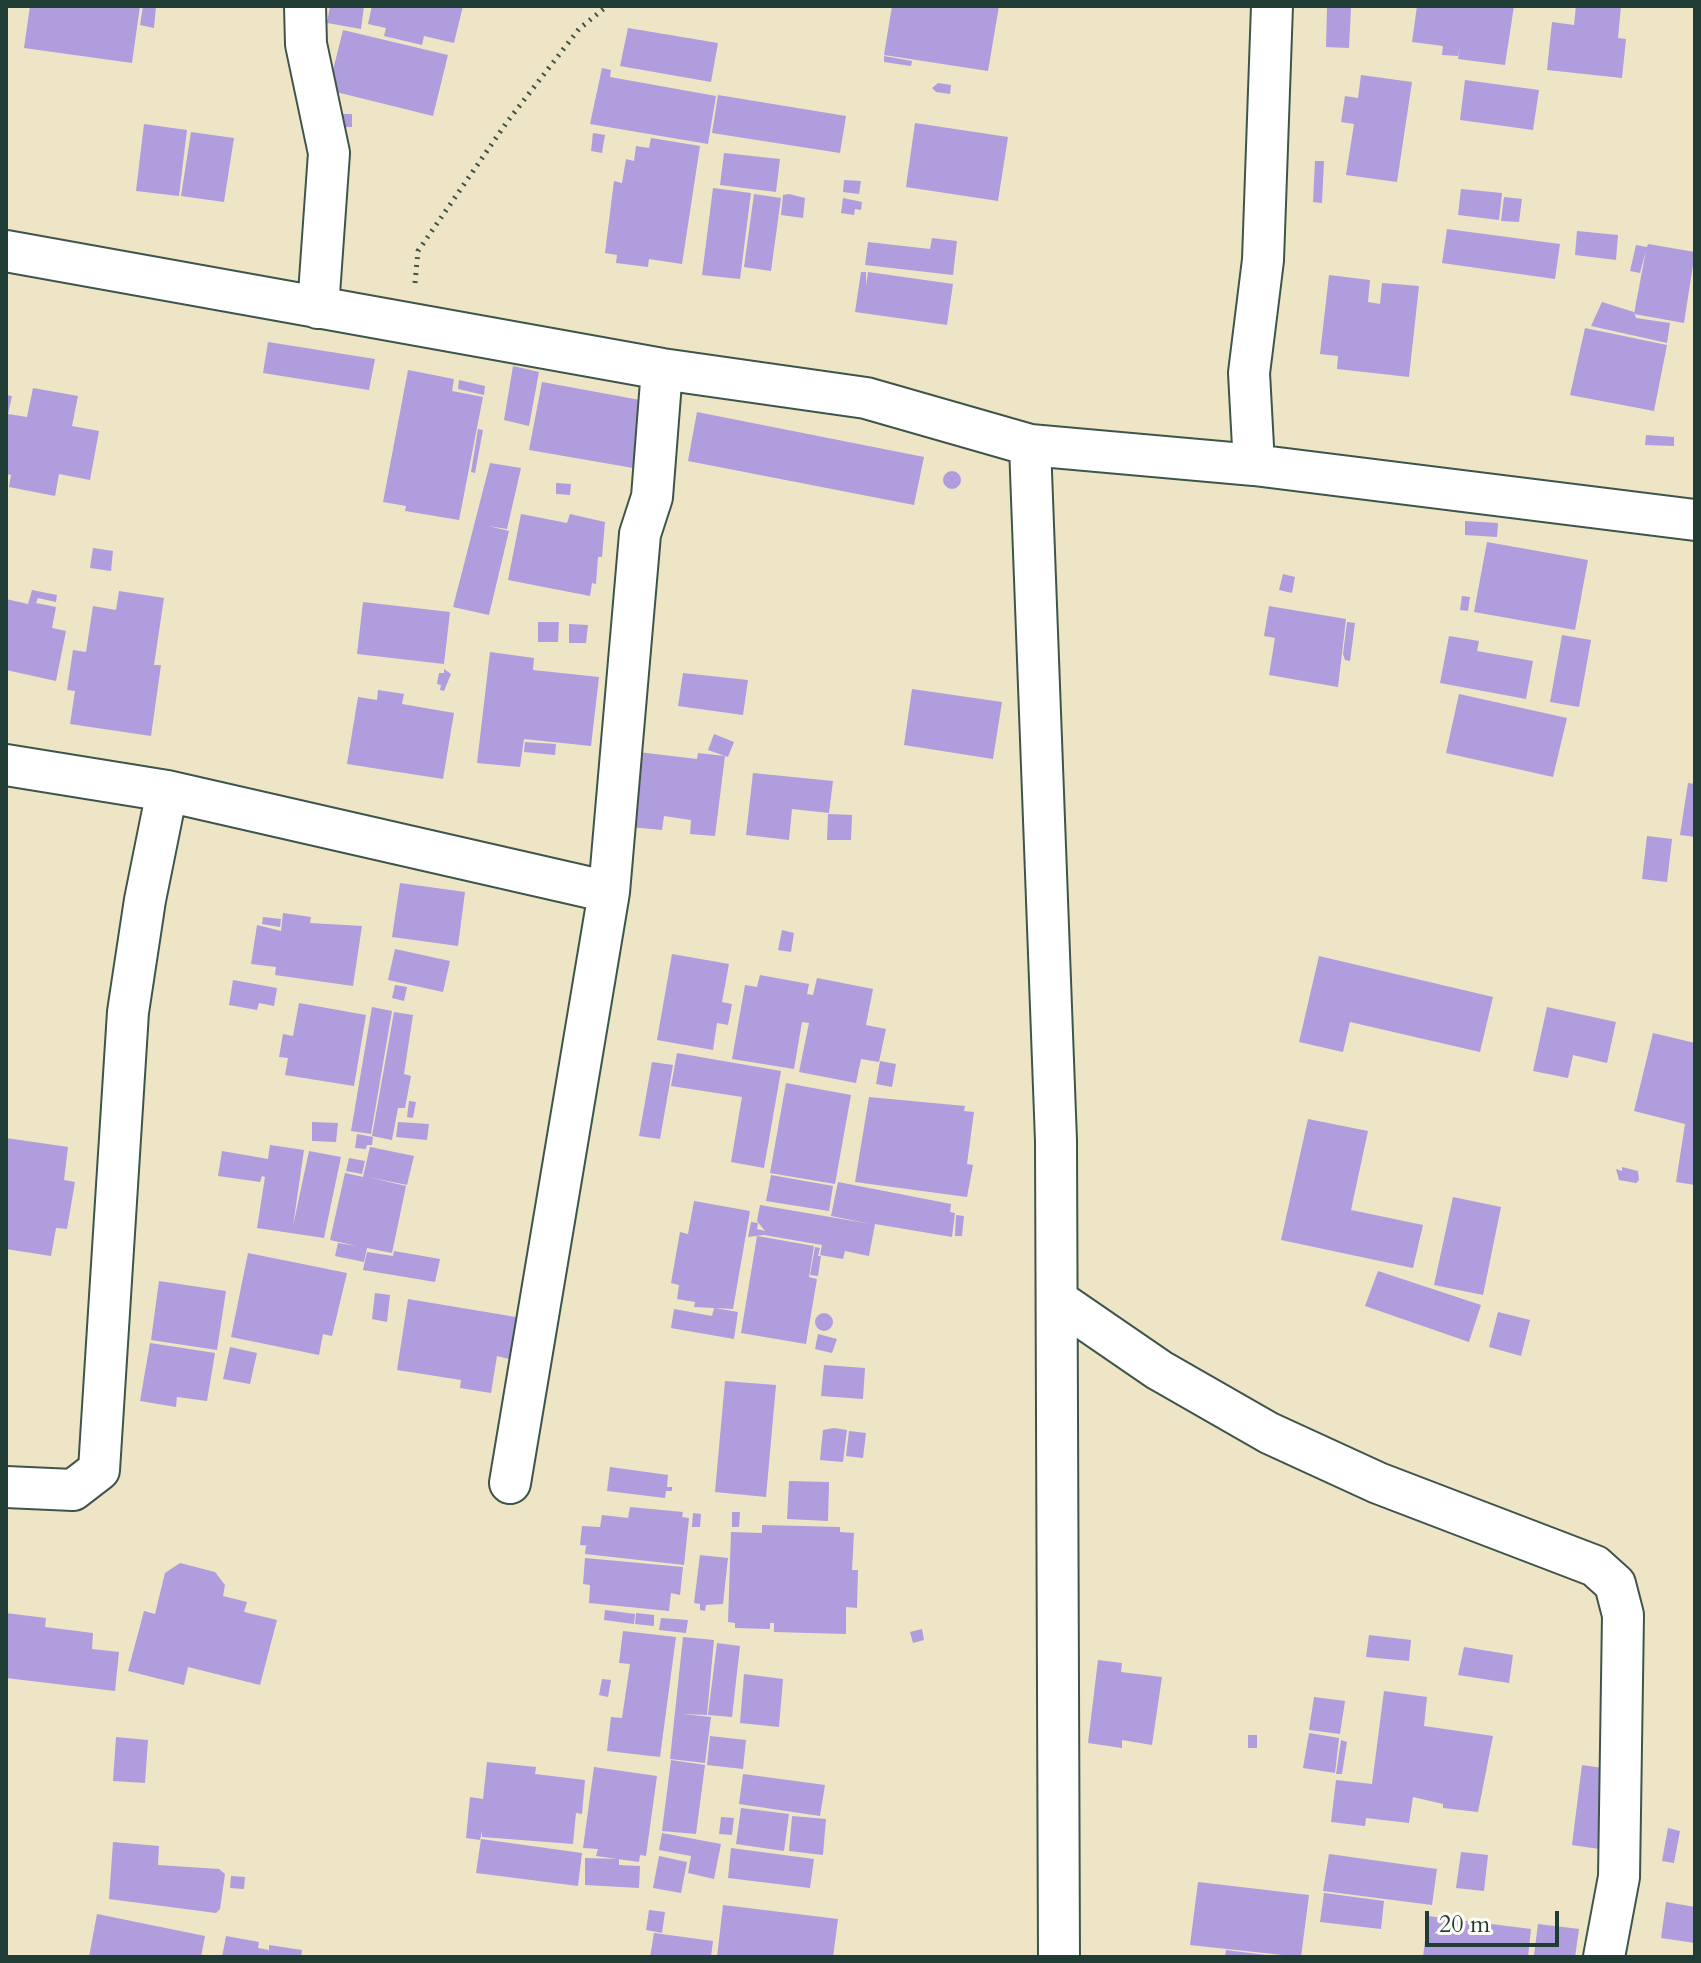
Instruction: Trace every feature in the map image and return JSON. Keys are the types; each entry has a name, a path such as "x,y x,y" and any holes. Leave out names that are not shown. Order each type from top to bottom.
{"street":[{"path":"305,6 306,44 329,153 318,308"},
{"path":"1238,463 1263,260 1272,6"},
{"path":"6,251 662,369 866,398 1030,445 1238,463 1695,520"},
{"path":"510,1483 609,892 640,534 654,481 662,369"},
{"path":"1030,445 1056,1141 1059,1957"},
{"path":"6,765 167,791 609,892"},
{"path":"6,1487 73,1490 99,1470 128,1012 145,900 167,791"},
{"path":"1057,1300 1159,1370 1269,1433 1378,1483 1595,1566 1615,1584 1623,1615 1619,1877 1604,1957"}],"path":[{"path":"412,323 418,251 507,122 579,29 607,6"}],"building":[{"path":"30,6 140,6 132,63 24,48"},
{"path":"143,6 156,6 154,28 140,25"},
{"path":"330,6 364,6 361,29 327,23"},
{"path":"372,6 463,6 454,43 424,36 422,45 384,36 386,28 368,24"},
{"path":"892,6 999,6 988,71 884,55"},
{"path":"1417,6 1514,6 1505,65 1458,59 1460,48 1458,56 1442,55 1443,46 1412,42"},
{"path":"1576,6 1621,6 1618,38 1626,39 1622,78 1547,70 1552,22 1574,25"},
{"path":"1327,7 1351,8 1349,48 1326,47"},
{"path":"628,28 718,43 711,82 620,66"},
{"path":"343,30 448,55 433,116 328,90"},
{"path":"884,56 912,61 911,66 884,62"},
{"path":"602,68 611,70 610,77 716,96 708,144 590,124"},
{"path":"1361,75 1412,82 1397,182 1346,175 1354,124 1341,122 1345,96 1358,98"},
{"path":"1465,80 1539,90 1533,130 1460,120"},
{"path":"938,83 951,85 950,94 936,92 932,88"},
{"path":"718,95 846,116 840,153 712,133"},
{"path":"337,114 352,114 352,127 337,127"},
{"path":"915,123 1008,137 998,201 906,187"},
{"path":"144,124 187,130 179,196 136,191"},
{"path":"191,132 234,138 224,202 181,196"},
{"path":"593,133 605,135 602,153 591,151"},
{"path":"651,138 700,146 682,264 649,259 648,267 616,263 617,255 605,253 614,181 622,183 626,159 634,161 636,146 649,148"},
{"path":"724,153 780,159 776,192 720,185"},
{"path":"1315,161 1324,161 1322,203 1313,202"},
{"path":"844,180 861,181 859,194 843,192"},
{"path":"713,188 751,193 740,279 702,275"},
{"path":"1461,189 1502,193 1499,220 1458,215"},
{"path":"754,194 781,198 771,271 744,267"},
{"path":"783,195 805,198 803,218 781,215"},
{"path":"1504,197 1522,199 1519,222 1501,221"},
{"path":"843,198 862,202 861,210 855,209 854,215 841,213"},
{"path":"1447,229 1560,244 1555,279 1442,263"},
{"path":"1577,231 1618,235 1616,260 1575,255"},
{"path":"932,238 957,241 953,275 865,265 868,242 930,249"},
{"path":"1648,244 1695,252 1684,323 1634,314 1646,250 1640,273 1630,271 1636,245 1647,247"},
{"path":"861,272 866,272 866,286 868,272 953,284 947,325 855,312"},
{"path":"1329,275 1370,280 1368,302 1380,304 1382,283 1419,286 1409,377 1337,369 1338,356 1320,354"},
{"path":"1602,302 1634,312 1636,318 1670,323 1667,343 1591,326"},
{"path":"1585,328 1667,345 1654,411 1570,395"},
{"path":"268,342 375,359 369,390 263,373"},
{"path":"513,366 539,372 529,426 504,420"},
{"path":"408,370 454,379 452,391 483,397 459,520 405,511 406,506 383,502"},
{"path":"459,380 485,386 484,395 458,389"},
{"path":"542,382 651,402 639,469 529,450"},
{"path":"33,388 78,396 72,426 99,431 90,480 59,474 55,496 9,487 11,475 6,474 6,395 12,396 8,414 27,417"},
{"path":"697,412 924,457 914,505 688,461"},
{"path":"478,429 483,430 475,473 471,472"},
{"path":"1646,435 1674,437 1674,446 1645,445"},
{"path":"490,463 521,468 507,529 488,526 509,531 489,615 453,607"},
{"path":"948,471 956,471 961,480 959,487 948,489 943,484 943,476"},
{"path":"556,483 571,484 570,495 556,494"},
{"path":"521,514 567,523 570,514 605,522 602,557 598,557 596,584 592,583 590,596 508,580"},
{"path":"1465,521 1498,523 1497,537 1465,535"},
{"path":"1487,542 1588,560 1575,630 1474,612"},
{"path":"93,548 113,551 111,571 90,568"},
{"path":"1283,574 1295,577 1292,593 1279,590"},
{"path":"32,590 57,595 56,602 38,598 36,603 56,607 52,628 66,631 56,681 6,670 6,599 28,604"},
{"path":"119,591 164,598 154,665 161,665 151,736 70,724 75,691 67,690 73,650 86,652 93,606 116,610"},
{"path":"1462,596 1470,597 1468,611 1460,610"},
{"path":"363,602 450,612 444,664 357,654"},
{"path":"1269,606 1346,619 1338,687 1269,675 1275,638 1264,636"},
{"path":"538,622 559,622 558,642 538,642"},
{"path":"1347,622 1355,623 1350,661 1345,660 1343,654"},
{"path":"569,624 588,625 586,643 569,643"},
{"path":"1562,635 1591,640 1579,707 1550,702"},
{"path":"1449,636 1479,641 1477,651 1533,661 1526,699 1440,683"},
{"path":"490,652 534,658 533,670 599,677 591,746 524,739 520,767 477,763"},
{"path":"444,669 451,674 444,691 437,684 439,673 444,673"},
{"path":"683,673 748,680 743,715 678,706"},
{"path":"912,689 1002,702 993,759 904,745"},
{"path":"378,690 404,694 402,704 454,713 443,779 347,764 358,697 377,700"},
{"path":"1459,694 1567,718 1553,777 1446,753"},
{"path":"714,734 734,742 728,757 708,750"},
{"path":"525,742 556,744 555,755 524,752"},
{"path":"638,752 697,759 698,753 725,756 715,836 690,834 691,820 664,816 662,830 630,827"},
{"path":"753,773 833,781 829,813 792,809 789,840 746,835"},
{"path":"1688,783 1695,784 1695,837 1680,835"},
{"path":"828,814 852,815 851,840 827,840"},
{"path":"1647,836 1672,839 1667,882 1642,879"},
{"path":"400,883 465,892 458,946 392,937"},
{"path":"283,913 311,917 310,923 362,926 353,986 275,975 276,967 251,964 257,925 281,931"},
{"path":"263,917 281,919 280,927 262,924"},
{"path":"782,930 794,933 791,952 778,950"},
{"path":"395,949 450,961 443,992 388,980"},
{"path":"672,954 729,964 722,1002 732,1004 728,1025 717,1023 713,1050 657,1040"},
{"path":"1319,956 1493,997 1480,1052 1350,1022 1343,1052 1299,1042"},
{"path":"760,975 809,984 807,994 813,995 817,978 873,989 866,1025 886,1029 879,1062 861,1059 856,1083 799,1072 809,1023 802,1022 794,1069 732,1059 745,985 757,987"},
{"path":"233,980 277,988 274,1006 259,1003 257,1010 229,1005"},
{"path":"395,985 407,987 404,1001 392,998"},
{"path":"299,1003 366,1015 354,1086 285,1075 288,1058 279,1057 283,1034 293,1036"},
{"path":"372,1007 392,1011 371,1134 351,1131"},
{"path":"1547,1007 1616,1022 1607,1063 1573,1055 1568,1078 1533,1071"},
{"path":"394,1012 413,1015 404,1074 411,1076 405,1108 398,1108 392,1140 372,1136"},
{"path":"1653,1033 1695,1043 1695,1185 1676,1182 1685,1124 1634,1111"},
{"path":"677,1053 781,1071 764,1168 731,1162 742,1097 671,1086"},
{"path":"880,1061 896,1064 892,1087 876,1084"},
{"path":"652,1062 673,1065 660,1139 639,1136"},
{"path":"786,1083 851,1095 835,1184 770,1173"},
{"path":"869,1097 965,1106 964,1111 974,1112 967,1164 973,1165 967,1197 855,1182"},
{"path":"409,1101 416,1102 413,1118 407,1117"},
{"path":"1308,1119 1368,1131 1351,1210 1423,1225 1413,1268 1281,1240"},
{"path":"312,1122 338,1123 336,1142 312,1141"},
{"path":"398,1122 429,1124 427,1140 396,1137"},
{"path":"357,1134 373,1137 372,1145 367,1145 366,1149 355,1148"},
{"path":"6,1138 68,1147 64,1180 75,1182 67,1229 56,1228 51,1256 6,1249"},
{"path":"270,1145 304,1150 293,1226 309,1151 341,1157 324,1238 257,1228 265,1177 262,1176 260,1182 218,1176 222,1151 268,1159"},
{"path":"370,1147 414,1156 407,1185 368,1177 406,1186 392,1253 367,1248 364,1262 335,1256 338,1243 357,1246 330,1240 345,1173 363,1177"},
{"path":"349,1158 365,1161 362,1174 346,1171"},
{"path":"1622,1167 1638,1171 1639,1180 1636,1183 1619,1180 1616,1169 1622,1171"},
{"path":"771,1175 833,1186 829,1211 766,1201"},
{"path":"838,1182 951,1204 950,1212 955,1213 952,1237 875,1224 869,1256 845,1251 843,1259 820,1255 822,1245 764,1235 748,1237 751,1222 758,1223 757,1229 765,1231 757,1221 760,1205 871,1224 831,1216"},
{"path":"1453,1197 1501,1207 1483,1295 1434,1285"},
{"path":"694,1201 750,1211 733,1309 694,1307 695,1302 677,1299 679,1285 671,1283 680,1232 688,1234"},
{"path":"956,1215 964,1216 962,1236 955,1236"},
{"path":"757,1236 814,1246 809,1277 817,1279 806,1344 741,1333"},
{"path":"815,1247 820,1248 818,1256 821,1256 818,1276 810,1275"},
{"path":"394,1251 440,1259 435,1282 363,1270 367,1252 393,1256"},
{"path":"248,1253 347,1273 332,1336 323,1334 319,1355 231,1337"},
{"path":"1378,1271 1481,1305 1469,1342 1365,1306"},
{"path":"159,1281 226,1291 217,1350 151,1340"},
{"path":"375,1293 390,1295 387,1322 372,1319"},
{"path":"408,1299 516,1317 509,1359 497,1356 491,1393 460,1388 461,1380 397,1370"},
{"path":"714,1308 738,1312 734,1339 671,1328 674,1309 712,1316"},
{"path":"1498,1312 1530,1320 1521,1356 1489,1347"},
{"path":"824,1313 833,1322 824,1331 815,1322"},
{"path":"818,1334 837,1339 832,1353 815,1349"},
{"path":"150,1343 215,1353 207,1401 177,1397 176,1407 140,1401"},
{"path":"230,1347 257,1353 250,1384 223,1379"},
{"path":"824,1365 865,1368 863,1399 821,1396"},
{"path":"725,1381 776,1385 766,1497 715,1492"},
{"path":"823,1430 847,1430 843,1462 820,1460"},
{"path":"849,1431 866,1433 863,1458 846,1456"},
{"path":"610,1467 668,1475 667,1487 672,1487 672,1491 666,1491 665,1498 607,1491"},
{"path":"789,1481 829,1482 828,1521 787,1519"},
{"path":"630,1507 683,1512 682,1517 689,1518 684,1565 585,1554 586,1546 591,1546 580,1545 582,1526 600,1527 602,1515 628,1518"},
{"path":"732,1512 740,1512 739,1527 732,1527"},
{"path":"693,1513 701,1514 700,1527 692,1527"},
{"path":"762,1525 840,1527 840,1532 854,1533 852,1570 858,1570 857,1608 846,1607 846,1634 774,1632 774,1623 770,1623 770,1629 735,1628 735,1623 728,1622 731,1532 762,1533"},
{"path":"700,1555 728,1558 723,1604 706,1605 705,1611 700,1610 700,1604 694,1603"},
{"path":"585,1558 683,1567 680,1595 671,1593 669,1611 589,1603 590,1585 583,1584"},
{"path":"180,1563 215,1572 225,1585 223,1596 247,1602 244,1612 277,1620 260,1685 188,1667 184,1685 128,1671 144,1611 155,1614 165,1573"},
{"path":"605,1610 635,1614 634,1624 604,1620"},
{"path":"6,1613 46,1618 45,1627 93,1633 92,1649 119,1652 115,1691 6,1678"},
{"path":"636,1613 654,1615 654,1626 635,1624"},
{"path":"661,1618 688,1620 686,1633 659,1630"},
{"path":"922,1629 924,1640 913,1643 910,1632"},
{"path":"623,1631 676,1637 660,1757 607,1751 611,1717 622,1718 630,1664 619,1663"},
{"path":"1369,1635 1411,1640 1409,1661 1366,1657"},
{"path":"683,1637 714,1640 707,1715 682,1714 711,1717 705,1763 670,1759"},
{"path":"717,1643 740,1646 732,1717 708,1715"},
{"path":"1464,1647 1513,1655 1509,1683 1458,1675"},
{"path":"1098,1660 1122,1663 1121,1672 1162,1677 1152,1745 1122,1740 1122,1748 1088,1743"},
{"path":"744,1674 783,1679 779,1727 740,1723"},
{"path":"602,1679 611,1680 608,1697 599,1695"},
{"path":"1384,1691 1427,1697 1424,1726 1493,1736 1478,1812 1443,1808 1443,1804 1413,1797 1409,1823 1366,1818 1365,1826 1331,1822 1336,1780 1372,1784"},
{"path":"1314,1697 1345,1701 1340,1734 1309,1730"},
{"path":"1309,1733 1339,1738 1335,1773 1303,1768"},
{"path":"1248,1735 1257,1735 1257,1748 1248,1748"},
{"path":"710,1736 746,1740 743,1769 707,1765"},
{"path":"116,1737 148,1740 145,1783 113,1781"},
{"path":"1341,1740 1347,1742 1342,1774 1336,1774"},
{"path":"671,1760 705,1765 696,1834 662,1831"},
{"path":"487,1762 536,1767 535,1774 585,1780 582,1814 576,1813 573,1844 482,1837 482,1831 480,1840 466,1838 470,1797 483,1799"},
{"path":"1582,1765 1616,1770 1606,1850 1572,1845"},
{"path":"594,1767 657,1776 646,1856 640,1855 639,1862 596,1856 598,1849 583,1848"},
{"path":"743,1774 825,1785 820,1816 739,1804"},
{"path":"741,1808 789,1814 784,1851 736,1844"},
{"path":"792,1816 826,1819 823,1855 789,1851"},
{"path":"721,1817 734,1818 732,1835 719,1834"},
{"path":"1668,1828 1680,1831 1674,1863 1662,1861"},
{"path":"662,1833 721,1844 714,1879 688,1873 691,1856 659,1850"},
{"path":"481,1839 582,1853 578,1886 476,1873"},
{"path":"113,1842 159,1846 158,1865 219,1869 225,1874 220,1909 216,1913 109,1899"},
{"path":"731,1848 814,1859 810,1888 728,1878"},
{"path":"1461,1852 1488,1855 1484,1891 1456,1888"},
{"path":"1329,1854 1437,1869 1432,1905 1323,1891"},
{"path":"659,1856 687,1862 681,1893 653,1888"},
{"path":"585,1858 619,1859 619,1865 640,1866 639,1888 585,1885"},
{"path":"231,1876 245,1877 244,1889 230,1888"},
{"path":"1198,1882 1309,1895 1301,1957 1190,1945"},
{"path":"1324,1893 1384,1901 1381,1929 1320,1922"},
{"path":"1666,1902 1695,1907 1695,1943 1661,1938"},
{"path":"723,1905 838,1919 833,1957 717,1957"},
{"path":"649,1910 665,1912 662,1933 646,1930"},
{"path":"97,1914 205,1936 201,1957 89,1957"},
{"path":"1428,1916 1531,1929 1528,1957 1423,1957"},
{"path":"1538,1924 1579,1929 1575,1957 1534,1955"},
{"path":"654,1933 713,1941 711,1957 650,1957"},
{"path":"226,1936 259,1942 258,1948 269,1950 269,1945 302,1950 301,1957 222,1957"},
{"path":"1226,1950 1266,1955 1266,1957 1225,1957"}]}
